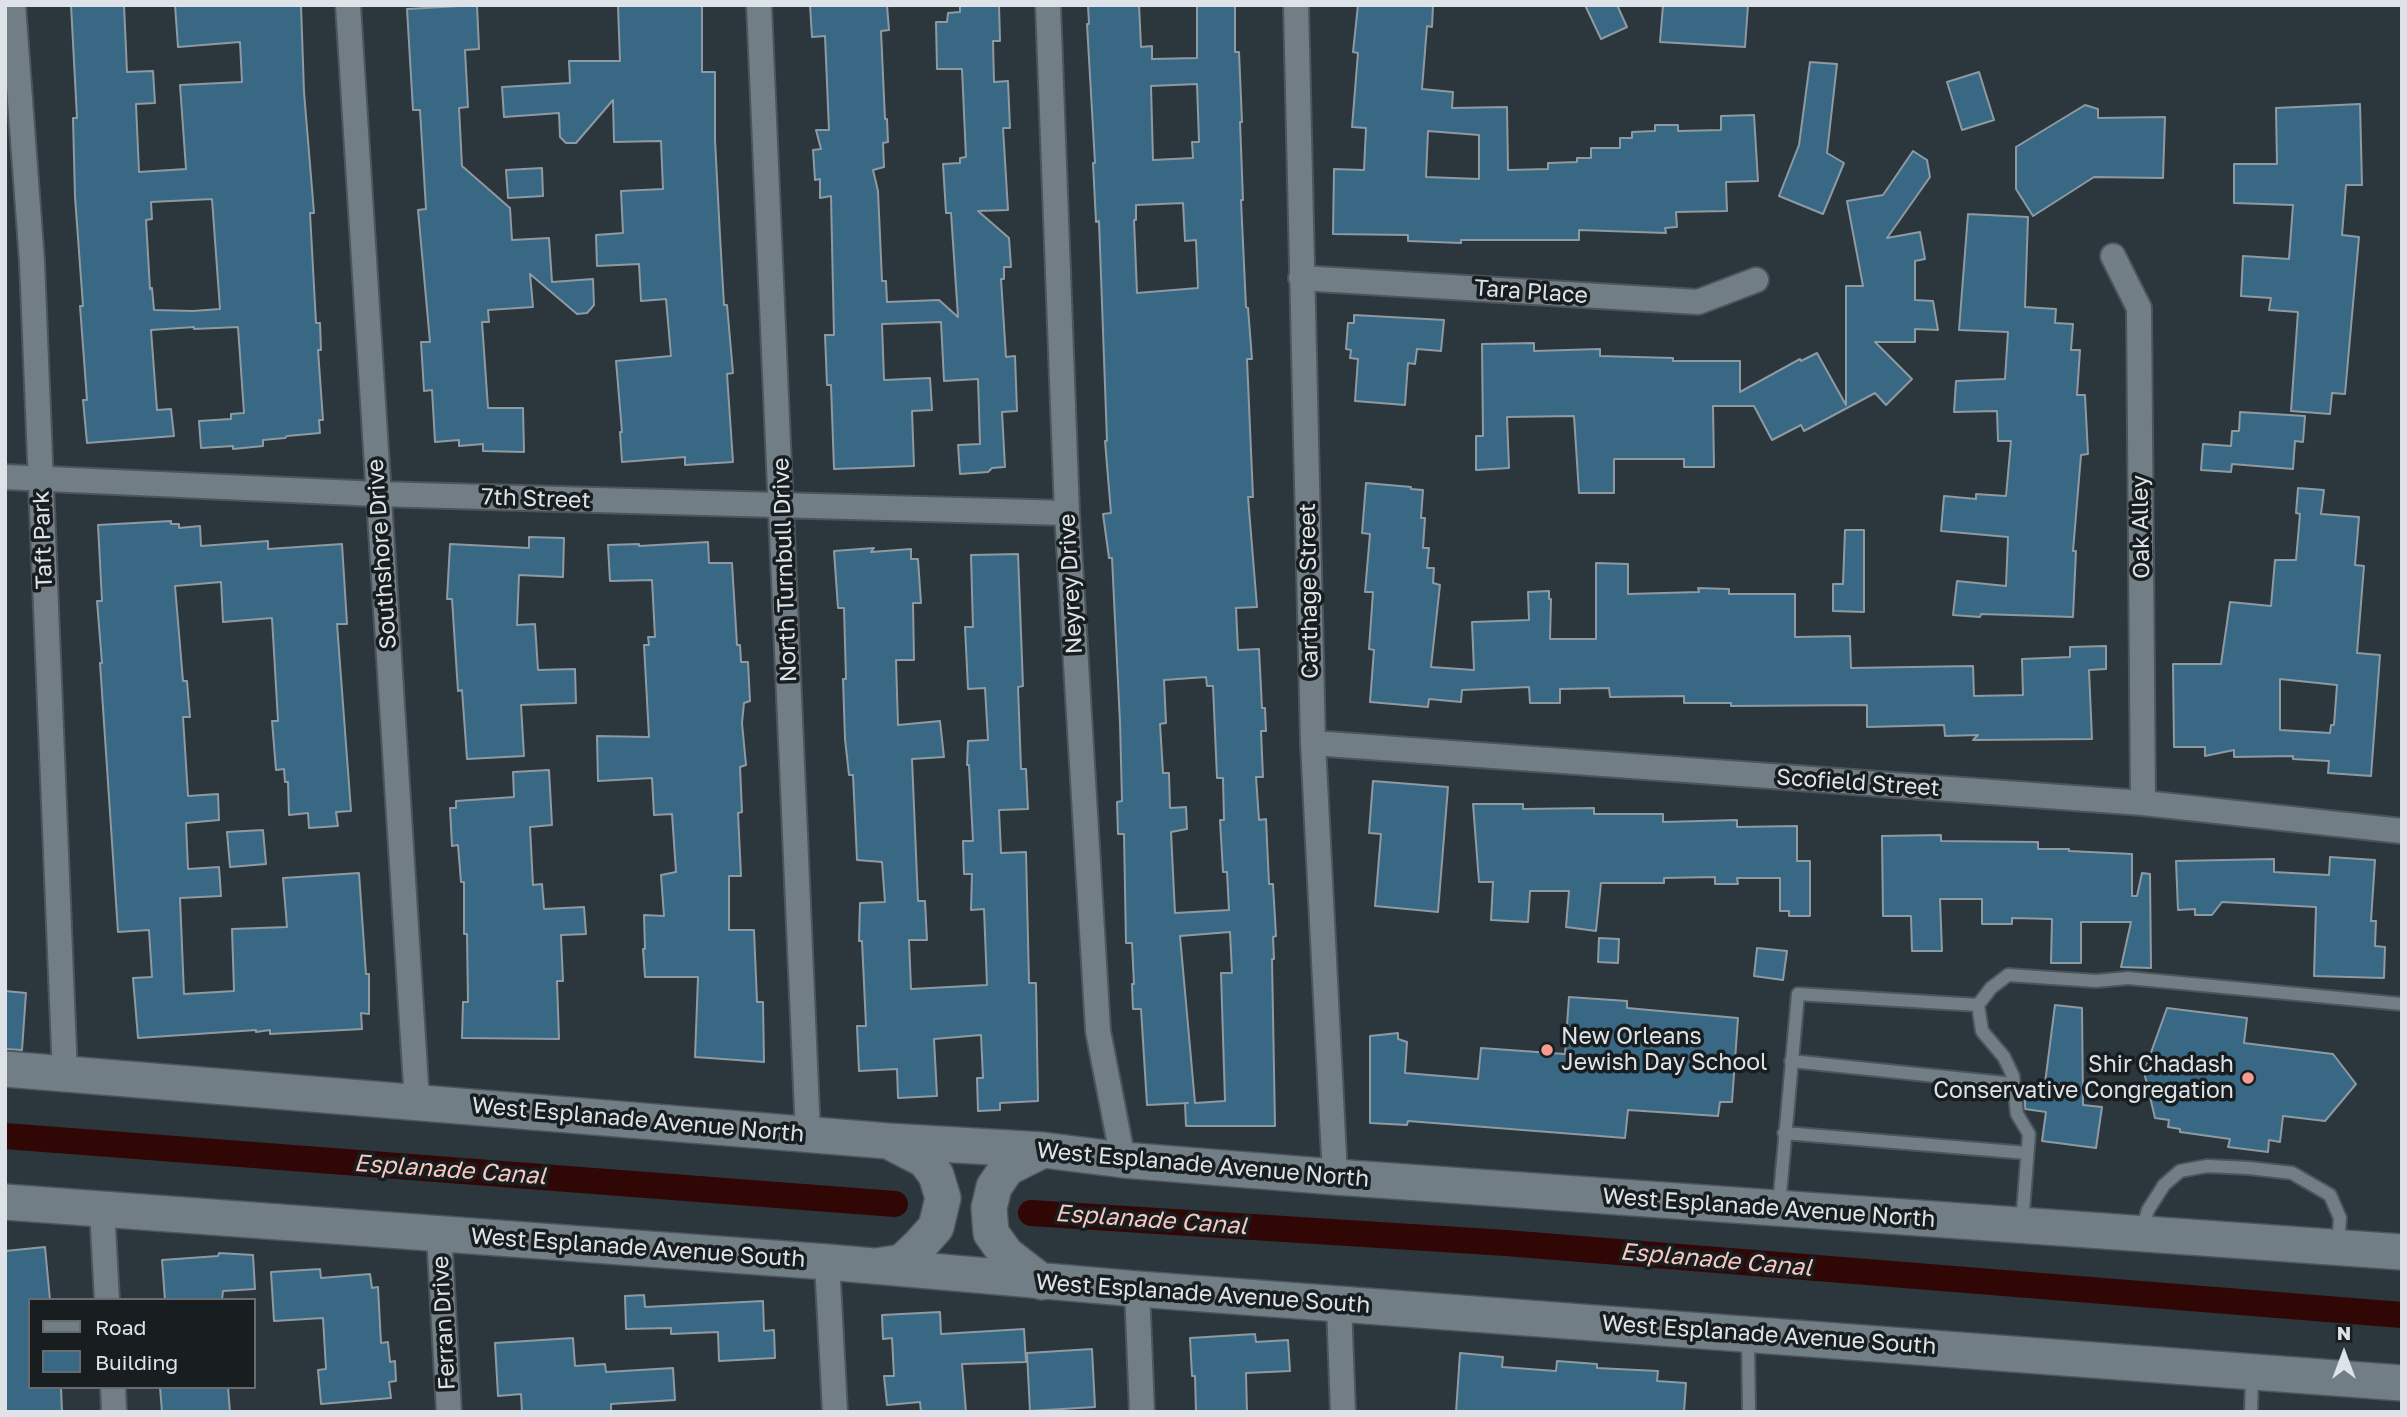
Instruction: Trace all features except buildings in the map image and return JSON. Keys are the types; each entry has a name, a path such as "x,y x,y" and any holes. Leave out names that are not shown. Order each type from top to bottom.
{"main road":[{"name":"West Esplanade Avenue North","path":"5,1069 888,1141 1043,1150 1123,1160 1335,1177 2402,1252"},
{"path":"874,1266 902,1262 920,1245 936,1227 943,1198 936,1175 925,1160 888,1141"},
{"path":"1042,1282 1006,1254 991,1233 989,1208 994,1187 1007,1168 1043,1150"},
{"name":"West Esplanade Avenue South","path":"5,1202 827,1262 1137,1290 2402,1383"}],"street":[{"name":"Taft Park","path":"13,5 32,262 65,1075"},
{"name":"Southshore Drive","path":"348,5 417,1102"},
{"name":"North Turnbull Drive","path":"759,5 808,1134"},
{"name":"Neyrey Drive","path":"1048,5 1067,513 1098,1031 1123,1160"},
{"name":"Carthage Street","path":"1296,5 1313,743 1335,1177"},
{"name":"Oak Alley","path":"2113,257 2139,308 2143,803"},
{"name":"Tara Place","path":"1301,278 1698,302 1756,280"},
{"name":"7th Street","path":"5,477 378,494 1067,513"},
{"name":"Scofield Street","path":"1313,743 2143,803 2402,831"},
{"path":"102,1210 107,1298"},
{"name":"Ferran Drive","path":"439,1234 449,1412"},
{"path":"827,1262 835,1412"},
{"path":"1137,1290 1142,1412"},
{"path":"1339,1304 1343,1412"},
{"path":"113,1389 114,1412"}],"lane":[{"path":"2022,1226 2029,1134 2017,1114 2013,1076 2004,1057 1982,1031 1978,1005 1991,988 2008,975 2096,981 2128,978 2402,1004"},
{"path":"1779,1208 1798,994 1978,1005"},
{"path":"1791,1061 2014,1084"},
{"path":"1784,1133 2027,1153"},
{"path":"2141,1234 2148,1210 2164,1185 2180,1171 2207,1166 2249,1168 2292,1173 2330,1195 2340,1219 2338,1248"},
{"path":"1748,1334 1749,1412"},
{"path":"2251,1412 2252,1371"}],"waterway":[{"name":"Esplanade Canal","path":"5,1136 895,1204"},
{"name":"Esplanade Canal","path":"1031,1213 1506,1243 2402,1315"}],"place":[{"name":"New Orleans Jewish Day School","path":"1547,1050"},
{"name":"Shir Chadash Conservative Congregation","path":"2248,1078"}]}
